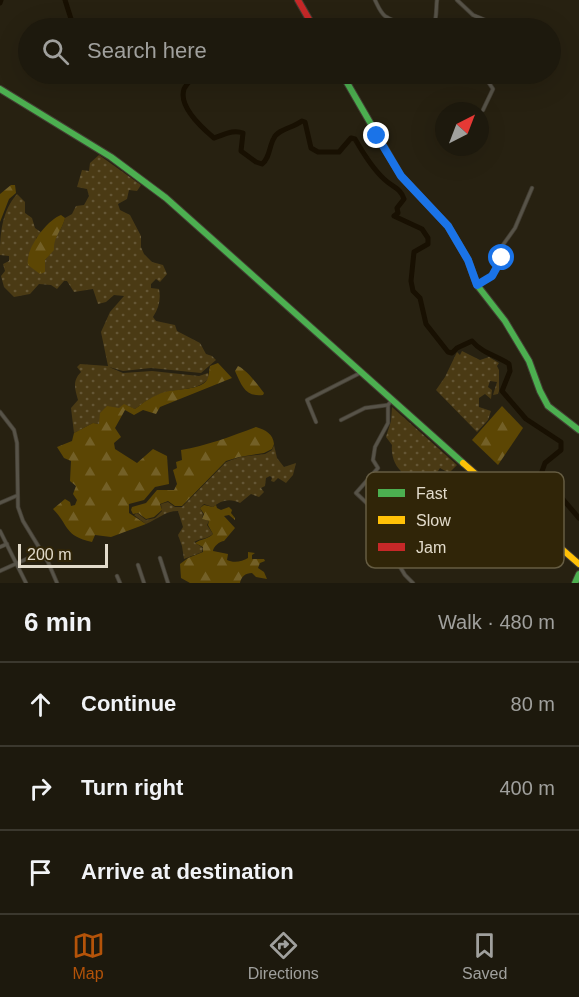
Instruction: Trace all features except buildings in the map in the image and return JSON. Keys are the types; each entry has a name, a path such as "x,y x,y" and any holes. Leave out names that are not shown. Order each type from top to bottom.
{"main road":[{"path":"299,3 308,18"},
{"path":"348,84 401,176 448,226 468,260 477,285 505,321 533,369 548,406 579,430"},
{"path":"0,89 81,137 142,179 363,372 390,402 472,472"},
{"path":"564,551 579,564"},
{"path":"575,583 579,574"}],"street":[{"path":"299,3 306,0"},
{"path":"375,0 382,12 390,18"},
{"path":"435,18 437,0"},
{"path":"457,0 472,15 480,18"},
{"path":"487,102 493,89 490,84"},
{"path":"477,285 490,278 495,272 502,258 500,248 513,231 532,188"},
{"path":"316,422 307,400 363,372"},
{"path":"341,420 365,408 390,402 388,423 375,447 373,460 378,468 374,472"},
{"path":"0,411 14,430 17,443 16,496 23,521 43,552 57,583"},
{"path":"366,482 356,493 366,502"},
{"path":"0,503 16,496"},
{"path":"0,531 26,583"},
{"path":"0,547 7,544"},
{"path":"0,570 43,552"},
{"path":"160,558 168,583"},
{"path":"138,565 144,583"},
{"path":"401,568 413,583"},
{"path":"117,576 120,583"}],"shaded area":[{"path":"99,155 141,185 137,191 129,190 127,199 118,204 120,210 130,215 141,236 141,247 144,254 152,262 163,265 167,274 160,282 156,279 151,284 151,288 159,289 160,293 157,310 153,317 156,321 175,325 177,331 200,343 206,354 216,360 201,373 151,368 123,371 109,367 123,373 152,371 199,376 208,373 209,378 194,387 156,396 135,409 124,405 99,424 93,423 74,433 71,408 78,400 75,382 81,372 77,367 80,364 108,366 101,332 110,312 124,296 114,295 106,302 98,304 93,289 74,292 67,281 64,281 57,289 51,285 39,284 30,294 14,297 4,287 1,276 5,271 3,264 9,261 9,256 0,255 1,239 5,215 17,194 25,202 25,213 32,218 35,228 42,233 36,238 44,272 45,260 53,250 54,241 65,218 72,214 76,206 84,205 89,196 87,189 77,187 82,170 89,171 90,163"},
{"path":"462,351 480,360 489,357 499,363 497,366 499,391 498,394 493,395 497,382 490,381 488,387 492,390 491,399 485,394 479,398 479,407 491,411 488,420 477,432 436,390 457,352 460,355"},
{"path":"392,407 457,465 450,472 440,468 437,472 401,472 396,466 392,445 386,437"},
{"path":"274,445 277,458 284,467 296,463 293,475 286,483 278,478 274,482 271,481 270,476 266,478 265,486 261,488 264,492 259,497 251,494 240,503 226,500 213,507 204,504 200,508 203,514 202,519 209,521 207,525 213,534 194,542 203,548 202,552 184,559 178,535 183,527 178,511 165,514 146,524 134,515 137,513 146,520 155,518 162,511 161,504 168,502 175,507 182,507 226,462 240,457 265,454 272,450"}],"green space":[{"path":"11,185 15,185 16,193 9,199 0,222 0,194"},
{"path":"61,215 65,218 55,241 54,250 45,260 45,272 40,274 28,265 30,251 44,229"},
{"path":"218,363 232,378 160,407 156,414 143,410 134,415 125,410 115,428 121,437 114,443 115,449 137,463 153,449 167,456 169,484 155,487 144,500 129,504 129,513 146,524 111,537 95,535 92,542 76,537 53,509 65,499 70,502 71,506 75,505 77,500 73,494 76,486 70,481 71,461 64,458 57,447 72,441 74,433 93,423 99,424 100,413 107,406 119,408 124,404 135,409 161,393 199,386 207,380 210,366"},
{"path":"238,366 252,378 264,393 263,395 252,394 245,389 235,371"},
{"path":"502,406 523,428 498,465 472,440"},
{"path":"256,427 271,435 274,444 272,449 264,453 226,461 182,506 175,506 168,501 160,504 162,510 154,517 146,519 138,513 133,514 132,507 146,503 157,490 174,490 177,484 173,470 177,468 176,462 182,460 181,450"},
{"path":"204,505 213,507 216,505 221,510 229,507 235,518 235,520 229,515 224,516 235,528 224,541 215,546 213,551 228,554 227,560 235,562 248,558 248,552 255,553 252,559 264,559 265,561 260,563 258,568 264,572 267,579 256,577 252,573 244,576 240,583 190,583 181,578 180,564 203,552 203,547 195,543 213,534 208,525 209,521 202,519 204,514 200,508"}],"waterway":[{"path":"65,0 71,18"},
{"path":"188,84 184,89 184,103 203,129 214,138 232,132 243,133 241,151 262,164 276,135 302,121 305,122 311,148 318,152 339,152 351,138 355,139 376,170 403,195 404,199 397,208 398,213 394,216 422,229 428,238 428,244 414,252 411,281 413,291 420,298 426,324 448,352 452,353 472,341 481,349 509,364 510,371 502,391 526,419 561,442 561,450 545,463 542,472"},
{"path":"564,501 579,518"}],"traffic: fast":[{"path":"348,84 401,176 448,226 468,260 477,285 505,321 529,361 548,406 579,430"},
{"path":"0,89 111,157 166,198 463,463"},
{"path":"575,583 579,574"}],"traffic: slow":[{"path":"463,463 473,472"},
{"path":"564,551 579,564"}],"traffic: jam":[{"path":"298,0 308,18"}],"route":[{"path":"377,136 401,176 448,226 472,268 477,285 492,276 502,258"}]}
